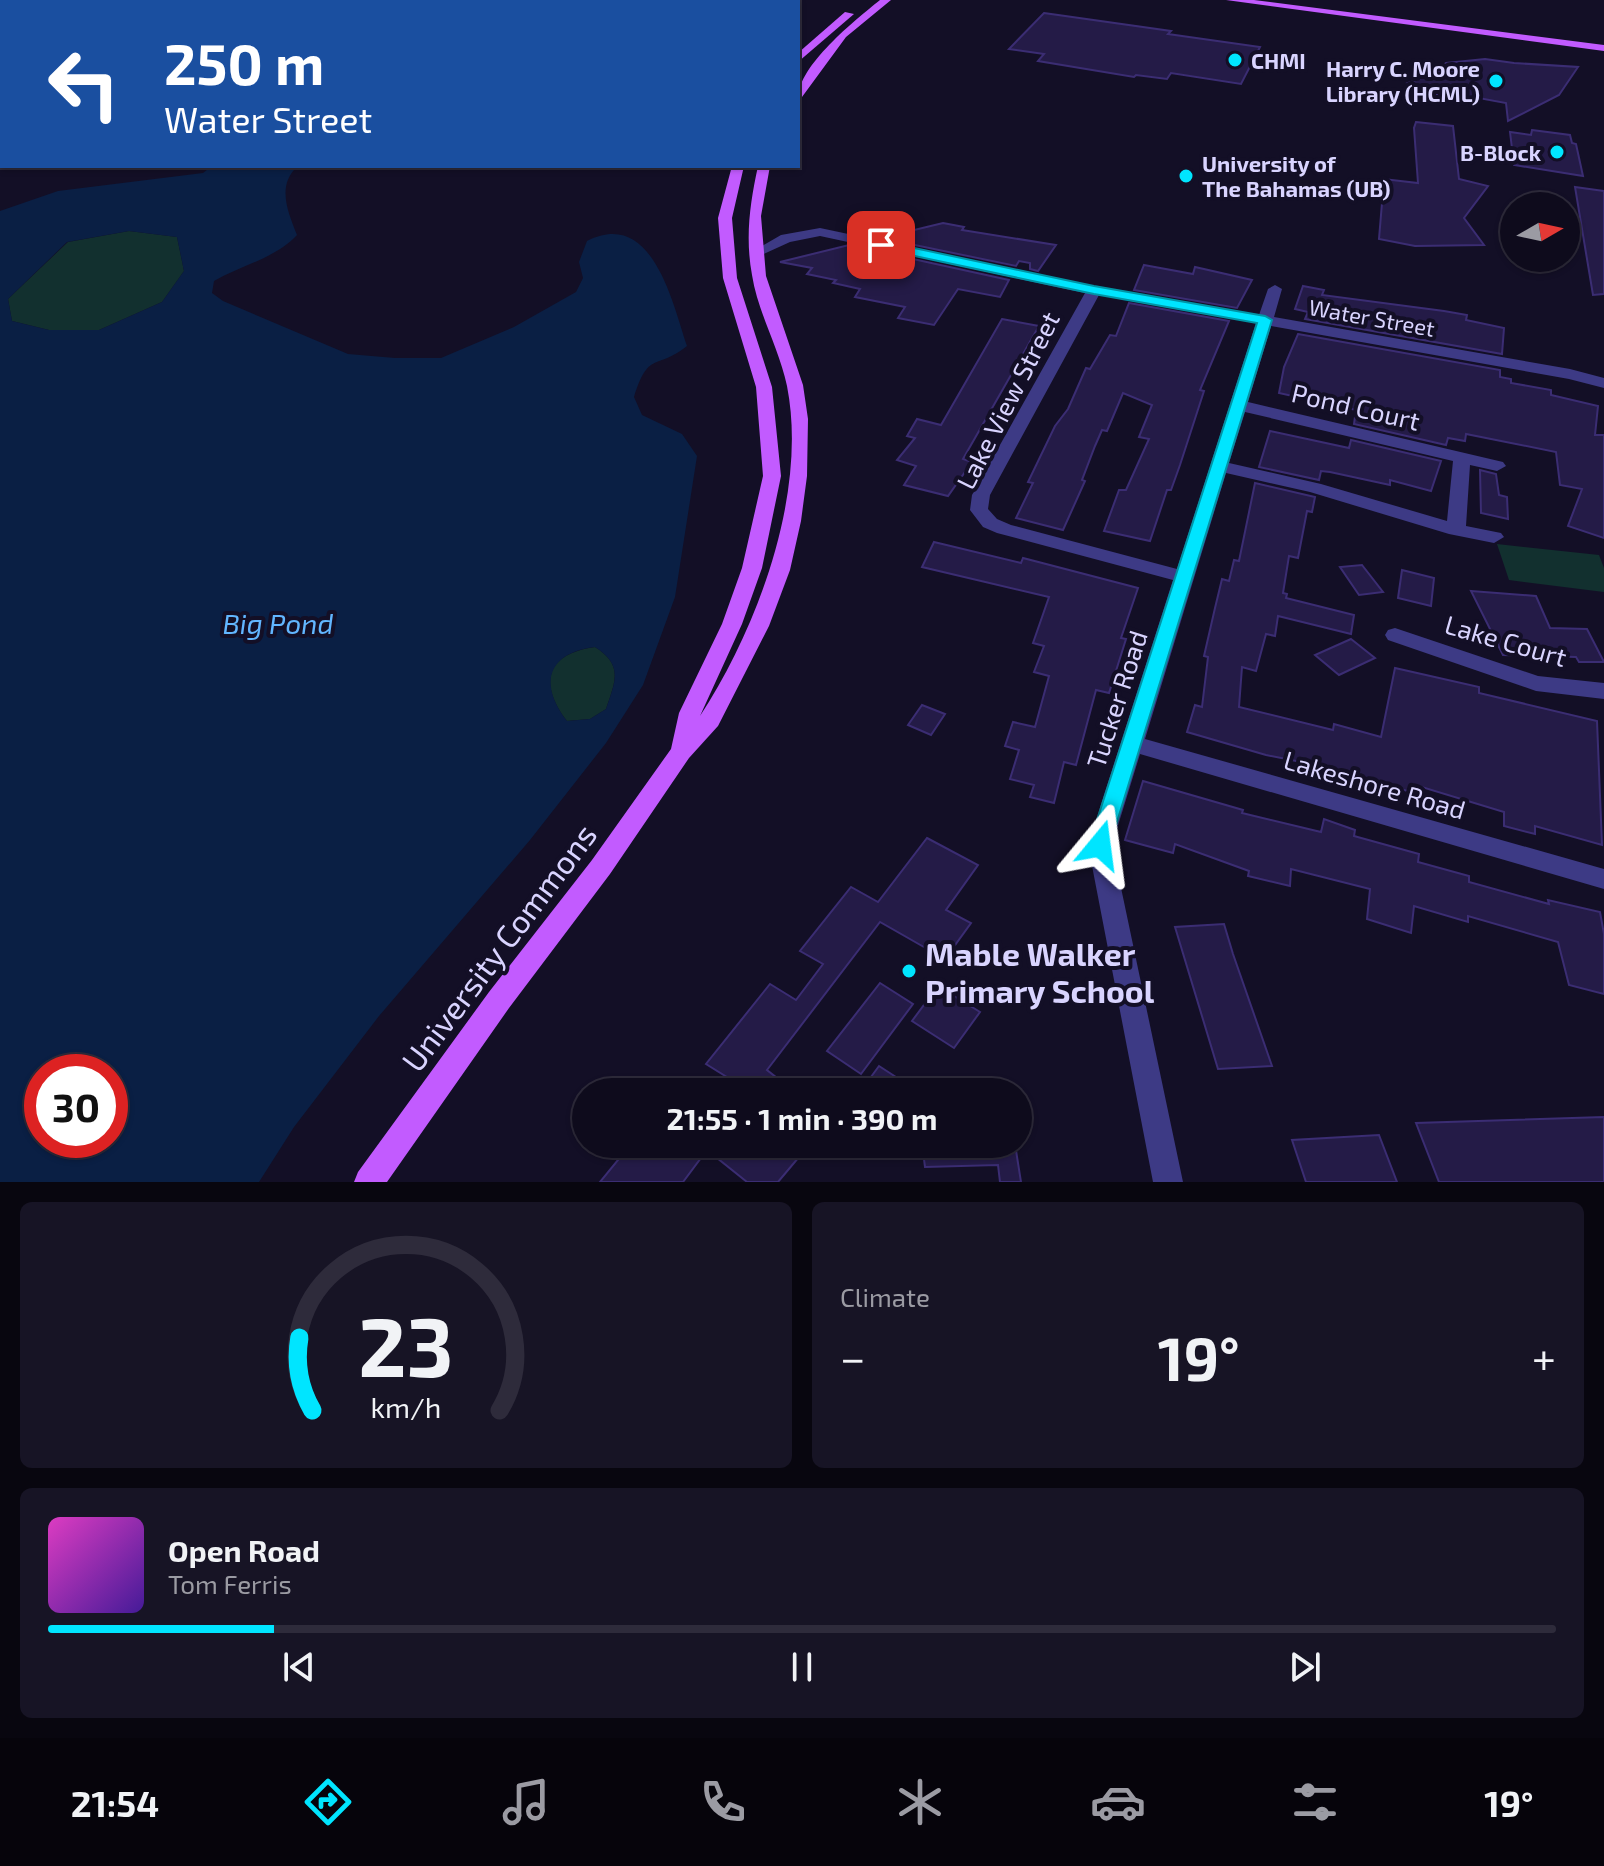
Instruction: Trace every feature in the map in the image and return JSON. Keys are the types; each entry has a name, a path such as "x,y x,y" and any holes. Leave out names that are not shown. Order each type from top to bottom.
{"main road":[{"path":"800,57 824,33 868,0"},
{"path":"801,83 842,35 886,0"},
{"path":"1231,0 1604,48"},
{"name":"University Commons","path":"681,752 690,713 732,624 752,568 772,476 764,387 730,278 725,218 738,168"},
{"name":"University Commons","path":"369,1182 499,1000 601,867 681,752 710,720 730,687 764,612 780,570 792,521 798,476 799,419 795,385 759,276 754,216 764,168"}],"street":[{"name":"Water Street","path":"757,253 786,238 820,232 1094,290 1570,374 1604,383"},
{"name":"Tucker Road","path":"1168,1182 1100,845 1275,289"},
{"name":"Lake View Street","path":"1094,290 981,495 979,510 990,523 1004,529 1185,577"},
{"name":"Pond Court","path":"1238,405 1497,466"},
{"path":"1456,530 1462,458"},
{"path":"1220,466 1315,488 1456,530 1494,537"},
{"name":"Lake Court","path":"1395,635 1536,683 1604,691"},
{"name":"Lakeshore Road","path":"1130,743 1604,879"}],"green space":[{"path":"129,231 177,237 184,271 162,302 99,330 49,330 12,321 8,299 68,242"},
{"path":"1497,544 1599,555 1604,568 1604,592 1509,580"},
{"path":"595,647 610,660 615,674 606,709 590,719 567,721 553,695 550,683 552,673 566,656"}],"water":[{"name":"Big Pond","path":"209,168 296,168 287,182 286,199 297,235 269,255 214,281 212,293 223,301 348,354 441,358 514,327 576,292 583,278 579,262 587,241 609,234 628,237 643,248 656,264 687,346 649,367 634,397 642,415 682,434 697,456 675,597 643,685 606,743 530,840 379,1016 294,1127 259,1182 0,1182 0,211 58,191 203,173","holes":["129,231 177,237 184,271 162,302 99,330 49,330 12,321 8,299 67,242","595,647 604,654 615,674 606,709 590,719 567,721 553,695 552,673 566,656 579,650"]}],"building":[{"path":"1044,13 1260,47 1241,84 1171,73 1167,79 1134,77 1038,61 1044,54 1009,49"},
{"path":"1485,59 1578,67 1559,95 1508,121 1506,103 1468,96 1458,104 1408,83 1434,73 1446,63"},
{"path":"1416,122 1453,126 1459,179 1488,186 1464,218 1484,245 1415,246 1379,239 1384,179 1418,183"},
{"name":"B-Block","path":"1532,130 1570,135 1572,143 1576,144 1583,176 1514,165 1510,132 1531,135"},
{"path":"1575,187 1604,191 1604,294 1593,295 1580,217 1580,192 1576,192"},
{"path":"943,223 964,227 962,230 1056,245 1038,271 1030,269 1030,263 1019,261 1016,266 881,238"},
{"path":"849,245 1009,280 1000,297 958,289 934,325 898,318 905,307 855,297 860,289 807,274 812,268 780,262"},
{"path":"1144,265 1193,274 1195,267 1252,280 1237,308 1134,290"},
{"path":"1303,286 1324,290 1322,295 1467,315 1466,320 1504,328 1502,354 1305,319 1308,312 1295,309"},
{"path":"1129,303 1229,321 1200,390 1204,391 1180,465 1171,490 1167,490 1150,541 1104,531 1119,490 1126,490 1149,439 1139,437 1152,405 1123,393 1107,431 1102,430 1082,480 1085,481 1063,530 1016,518 1033,483 1028,482 1055,426 1068,409 1086,368 1090,369 1110,335 1116,336"},
{"path":"1002,319 1039,326 963,459 972,462 948,496 904,485 916,466 897,460 915,438 907,436 917,419 941,425"},
{"path":"1298,334 1500,370 1500,377 1511,379 1511,383 1551,390 1551,395 1598,406 1595,435 1604,435 1604,538 1568,526 1582,489 1560,485 1556,452 1466,434 1465,441 1448,438 1446,445 1354,424 1356,410 1279,393 1284,367"},
{"path":"1270,431 1349,448 1351,440 1441,461 1431,491 1390,480 1390,485 1321,471 1319,480 1259,467"},
{"path":"1480,470 1496,474 1499,495 1507,497 1508,519 1481,513"},
{"path":"1255,483 1315,497 1312,512 1307,511 1298,558 1289,556 1283,593 1287,594 1286,598 1354,615 1351,634 1278,616 1275,636 1266,634 1256,671 1242,667 1239,707 1333,730 1334,724 1381,737 1395,668 1479,687 1479,693 1597,721 1602,845 1535,826 1535,834 1504,826 1504,812 1422,787 1422,795 1368,780 1368,783 1326,771 1326,767 1266,755 1187,732 1195,705 1202,707 1208,657 1204,656 1215,608 1222,579 1229,581 1234,560 1239,561"},
{"path":"934,542 1021,563 1023,558 1138,588 1121,638 1126,639 1109,693 1096,690 1076,765 1064,762 1054,803 1030,797 1034,785 1010,779 1019,750 1005,746 1013,722 1035,727 1049,676 1034,672 1044,646 1033,643 1049,597 922,567"},
{"path":"1362,565 1383,592 1359,595 1340,567"},
{"path":"1402,570 1434,578 1431,606 1398,598"},
{"path":"1471,591 1536,596 1550,628 1587,629 1604,662 1579,662 1576,657 1503,655"},
{"path":"1351,639 1375,658 1339,675 1315,655"},
{"path":"922,705 945,714 931,735 908,725"},
{"path":"1143,781 1243,810 1242,813 1321,832 1324,819 1355,830 1354,836 1419,854 1418,862 1469,876 1469,882 1549,904 1548,900 1600,912 1604,934 1604,994 1569,985 1558,942 1468,916 1468,922 1414,906 1411,933 1367,919 1370,889 1291,869 1290,886 1248,876 1249,871 1175,844 1173,853 1125,840"},
{"path":"927,838 978,865 946,910 971,923 945,959 880,922 767,1070 777,1078 728,1078 706,1064 770,984 796,1000 823,964 800,951 851,887 878,902"},
{"path":"1224,924 1272,1066 1218,1069 1175,927"},
{"path":"880,983 913,1004 861,1074 827,1051"},
{"path":"938,986 980,1012 954,1048 912,1021"},
{"path":"879,1066 897,1078 870,1078"},
{"path":"1604,1117 1604,1182 1439,1182 1416,1123"},
{"path":"1379,1135 1397,1182 1306,1182 1292,1140"},
{"path":"620,1158 701,1158 683,1182 600,1182"},
{"path":"717,1158 798,1158 778,1182 747,1182"},
{"path":"924,1158 1017,1158 1021,1182 1000,1182 998,1165 925,1167"}],"place":[{"name":"CHMI","path":"1235,60"},
{"name":"Harry C. Moore Library (HCML)","path":"1496,81"},
{"name":"B-Block","path":"1557,152"},
{"name":"University of The Bahamas (UB)","path":"1186,176"},
{"name":"Mable Walker Primary School","path":"909,971"}],"route":[{"path":"881,245 1094,290 1265,320 1100,845"}]}
